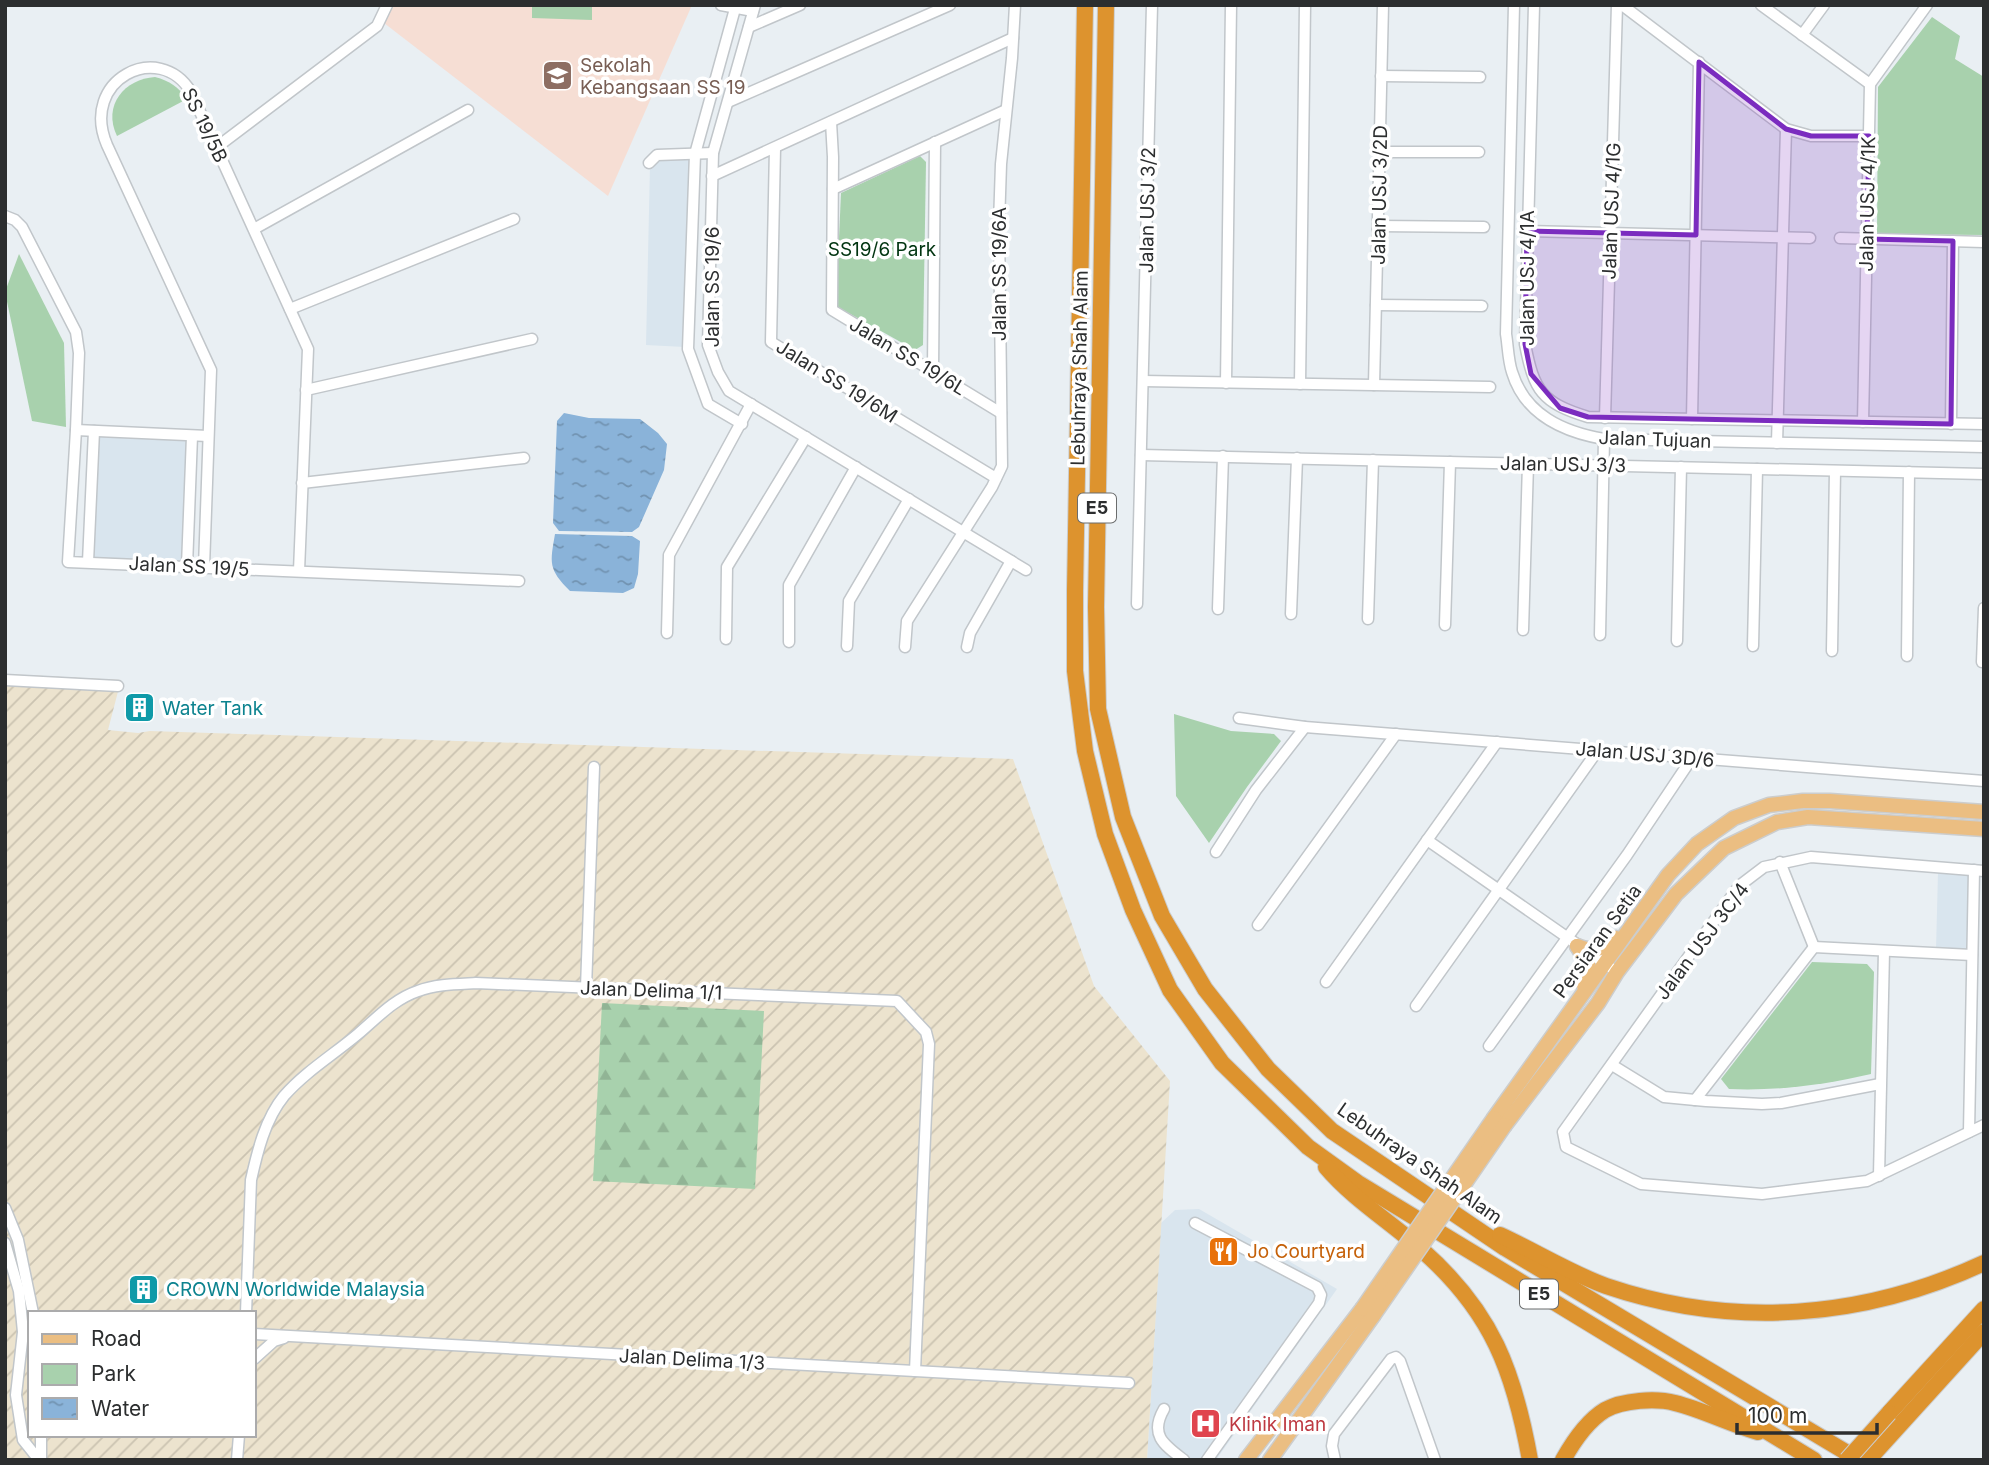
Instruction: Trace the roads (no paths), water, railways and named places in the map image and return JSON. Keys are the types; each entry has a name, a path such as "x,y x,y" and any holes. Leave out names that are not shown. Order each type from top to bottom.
{"highway":[{"name":"Lebuhraya Shah Alam","path":"1085,5 1075,671 1085,751 1105,834 1133,911 1170,990 1222,1063 1308,1147 1358,1183 1452,1242 1814,1460"},
{"name":"Lebuhraya Shah Alam","path":"1106,5 1096,607 1098,709 1123,817 1162,916 1205,989 1268,1069 1332,1131 1453,1214 1551,1276 1859,1460"},
{"path":"1308,1147 1340,1185 1422,1250 1452,1279 1483,1318 1505,1362 1520,1409 1530,1460"},
{"path":"1453,1214 1603,1285 1659,1302 1716,1310 1782,1314 1843,1308 1924,1288 1984,1263"},
{"path":"1868,1460 1896,1418 1984,1309"},
{"path":"1847,1460 1896,1418 1984,1332"},
{"path":"1563,1460 1574,1439 1606,1410 1639,1400 1674,1403 1734,1426 1774,1436"}],"main road":[{"name":"Persiaran Setia","path":"1367,1312 1500,1121 1603,964 1668,875 1696,844 1734,818 1769,805 1803,801 1984,812"},
{"name":"Persiaran Setia","path":"1500,1121 1598,1003 1617,972 1676,894 1724,848 1777,822 1808,817 1984,829"},
{"path":"1572,943 1591,951 1599,950 1630,926"},
{"path":"1572,943 1588,964 1582,994"},
{"path":"1246,1460 1367,1312"},
{"path":"1270,1460 1367,1312"}],"street":[{"path":"217,147 376,26 387,5"},
{"path":"721,5 754,8"},
{"path":"750,27 800,5"},
{"path":"728,103 950,5"},
{"name":"Jalan SS 19/6A","path":"905,647 906,621 1002,466 999,224 1015,5"},
{"name":"Jalan USJ 3/2","path":"1141,455 1152,5"},
{"path":"1226,383 1231,5"},
{"path":"1300,384 1305,5"},
{"name":"Jalan USJ 3/2D","path":"1374,385 1383,5"},
{"name":"Jalan Tujuan","path":"1514,5 1506,334 1512,372 1526,401 1548,420 1569,432 1604,439 1984,447"},
{"name":"Jalan USJ 4/1A","path":"1534,5 1525,344 1531,374 1542,393 1560,408 1588,417 1984,424"},
{"path":"1620,5 1786,129 1811,136 1869,136"},
{"name":"Jalan USJ 4/1G","path":"1605,418 1620,5"},
{"path":"1761,5 1870,84 1927,5"},
{"path":"1802,35 1824,5"},
{"path":"736,6 695,154 688,349 708,404 742,424"},
{"name":"Jalan SS 19/6","path":"754,8 713,153 708,345 718,372 729,391 1026,570"},
{"path":"712,176 1013,38"},
{"path":"1692,419 1699,62"},
{"name":"SS 19/5B","path":"204,567 211,369 102,134 100,119 104,99 110,88 130,72 142,69 165,71 178,76 186,84 309,349 299,571"},
{"path":"1381,76 1480,77"},
{"name":"Jalan USJ 4/1K","path":"1863,422 1870,84"},
{"path":"254,229 468,110"},
{"path":"833,189 1006,110"},
{"name":"Jalan SS 19/6L","path":"831,122 832,310 1001,413"},
{"path":"1777,443 1786,129"},
{"path":"933,371 935,142"},
{"name":"Jalan SS 19/6M","path":"775,148 771,342 996,478"},
{"path":"1380,152 1479,152"},
{"path":"649,163 657,155 713,153"},
{"path":"5,216 22,227 76,332 79,353 68,562 88,562 94,432"},
{"path":"290,309 514,219"},
{"path":"1378,226 1484,228"},
{"path":"1527,231 1810,238"},
{"path":"1840,238 1984,242"},
{"path":"1951,424 1953,241"},
{"path":"1376,304 1482,306"},
{"path":"306,390 531,339"},
{"path":"1143,382 1490,387"},
{"path":"667,634 669,555 751,404"},
{"path":"76,430 208,436"},
{"path":"187,566 192,436"},
{"path":"726,639 727,567 806,437"},
{"path":"1600,635 1604,439"},
{"path":"1137,604 1141,455"},
{"name":"Jalan USJ 3/3","path":"1141,455 1984,474"},
{"path":"1218,609 1223,456"},
{"path":"302,483 524,458"},
{"path":"1292,614 1297,458"},
{"path":"1368,619 1373,460"},
{"path":"1446,625 1450,462"},
{"path":"1523,630 1528,464"},
{"path":"789,642 789,584 856,467"},
{"path":"1677,641 1681,467"},
{"path":"1753,646 1757,469"},
{"path":"1832,651 1835,471"},
{"path":"1907,656 1909,472"},
{"path":"847,646 849,601 909,499"},
{"path":"967,647 970,633 1011,561"},
{"name":"Jalan SS 19/5","path":"88,562 519,581"},
{"path":"1982,662 1984,608"},
{"path":"5,680 118,686"},
{"name":"Jalan USJ 3D/6","path":"1239,718 1305,727 1984,781"},
{"path":"1216,852 1256,790 1305,727"},
{"path":"1258,925 1396,734"},
{"path":"1326,982 1497,742"},
{"path":"1416,1006 1598,750"},
{"path":"1489,1046 1572,943 1692,758"},
{"path":"586,988 594,767"},
{"path":"1427,840 1617,972"},
{"name":"Jalan USJ 3C/4","path":"1879,1175 1867,1181 1762,1194 1641,1184 1566,1147 1563,1132 1740,886 1764,867 1811,857 1979,870"},
{"path":"1780,862 1814,947"},
{"path":"1969,1132 1972,955 1979,870"},
{"path":"1814,947 1972,955"},
{"path":"1695,1100 1814,947"},
{"path":"1884,951 1879,1175 1984,1125"},
{"name":"Jalan Delima 1/1","path":"246,1311 248,1215 255,1162 272,1115 283,1098 306,1074 386,1009 418,990 476,983 897,1001 926,1032 929,1044 915,1371"},
{"path":"1612,1066 1664,1097 1695,1100 1772,1103 1821,1097 1880,1084"},
{"path":"5,1208 18,1240 33,1311"},
{"path":"1195,1223 1317,1287 1321,1295 1319,1303 1207,1460"},
{"path":"5,1243 19,1291 23,1332 16,1393 23,1440 40,1460"},
{"name":"Jalan Delima 1/3","path":"256,1334 1129,1383"},
{"path":"256,1357 274,1341 290,1336"},
{"path":"1335,1460 1332,1446 1335,1434 1391,1359 1396,1357 1400,1361 1435,1460"},
{"path":"1164,1409 1158,1418 1158,1434 1162,1443 1184,1460"},
{"path":"40,1460 41,1437"},
{"path":"237,1460 239,1437"}],"water":[{"path":"564,413 589,418 640,419 667,444 664,470 639,527 632,532 559,531 553,523 557,421"},
{"path":"555,534 632,536 640,541 638,574 634,588 623,593 570,591 552,565"}],"place":[{"name":"Sekolah Kebangsaan SS 19","path":"557,76"},
{"name":"Water Tank","path":"139,708"},
{"name":"Jo Courtyard","path":"1224,1251"},
{"name":"CROWN Worldwide Malaysia","path":"143,1289"},
{"name":"Klinik Iman","path":"1206,1424"}],"park label":[{"name":"SS19/6 Park","path":"882,249"}]}
